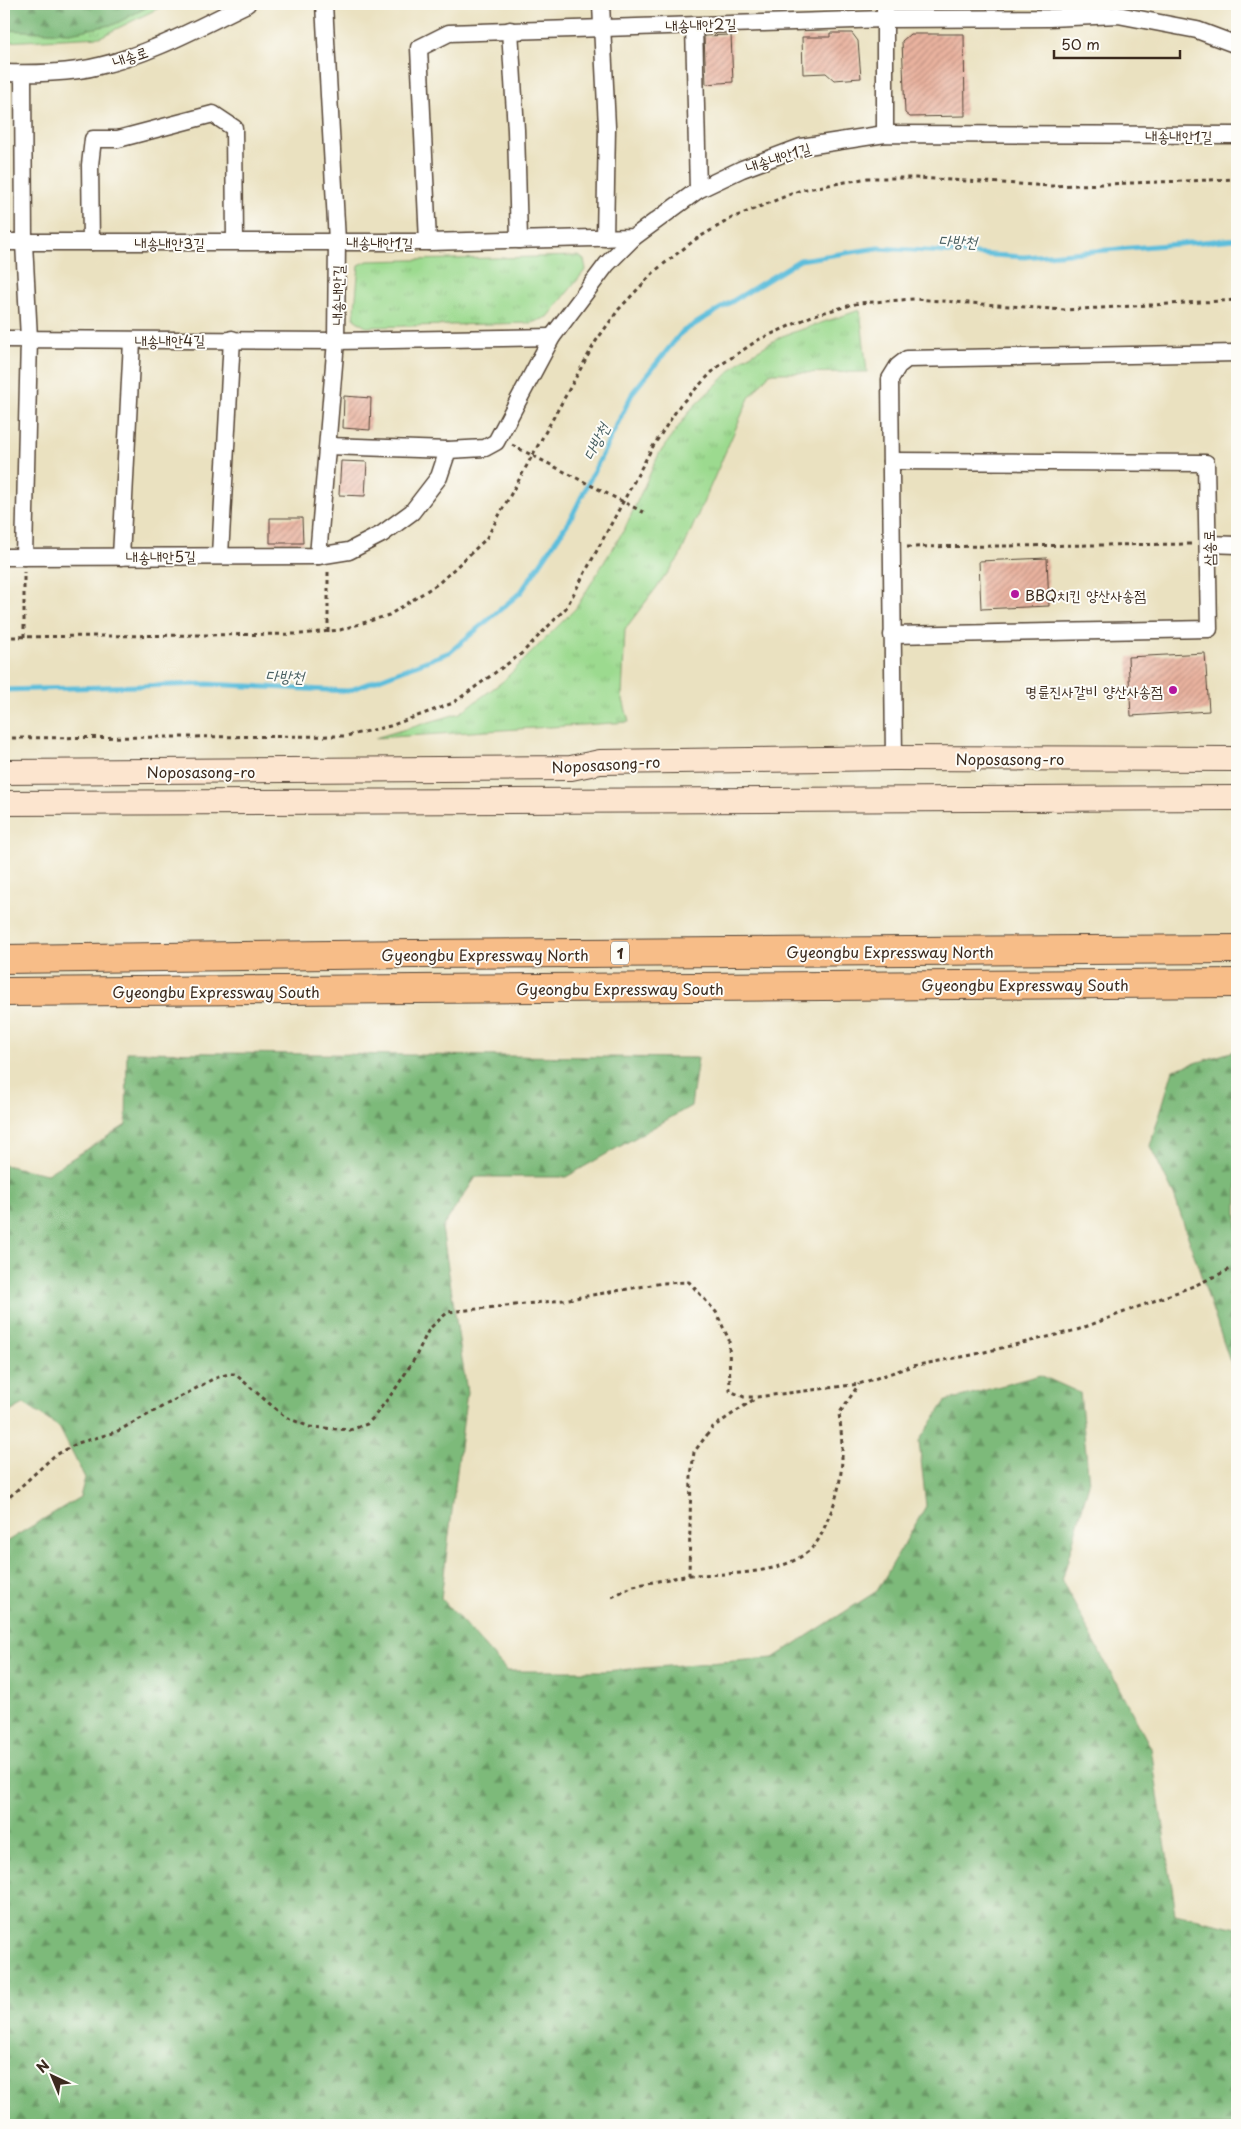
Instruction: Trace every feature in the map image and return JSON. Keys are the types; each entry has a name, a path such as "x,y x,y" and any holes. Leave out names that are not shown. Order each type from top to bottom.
{"highway":[{"name":"Gyeongbu Expressway North","path":"4,959 413,954 1237,950"},
{"name":"Gyeongbu Expressway South","path":"4,992 1237,983"}],"main road":[{"name":"Noposasong-ro","path":"4,772 571,768 600,762 894,758 1237,759"},
{"path":"4,804 1237,798"}],"street":[{"name":"내송로","path":"4,73 22,74 98,67 147,51 247,4"},
{"name":"내송내안길","path":"323,555 328,446 336,341 337,241 324,4"},
{"path":"601,4 607,127 605,238"},
{"name":"내송내안2길","path":"428,242 419,48 449,33 694,25 885,11 1049,18 1118,10 1197,30 1237,45"},
{"path":"885,11 885,134"},
{"path":"694,25 698,190"},
{"path":"510,30 516,130 519,240"},
{"path":"22,74 24,243 29,338 24,557"},
{"path":"91,242 90,165 93,139 118,139 213,114 234,128 235,242"},
{"name":"내송내안1길","path":"337,241 428,242 634,237 698,190 742,169 801,147 885,134 1237,135"},
{"path":"328,446 448,450 486,448 496,442 552,337 607,264 634,237"},
{"name":"내송내안3길","path":"4,242 337,241"},
{"name":"내송내안4길","path":"4,338 336,341 552,337"},
{"path":"220,555 232,339"},
{"path":"121,557 132,340"},
{"path":"894,758 890,379 898,366 907,359 1237,353"},
{"name":"내송내안5길","path":"4,557 323,555 348,551 374,539 412,512 439,477 448,450"},
{"name":"삼송로","path":"891,461 1206,463 1210,630 892,636"},
{"path":"1208,544 1237,545"}],"path":[{"path":"4,637 328,632 389,615 439,583 486,539 596,341 619,309 656,270 696,239 732,218 793,194 868,178 916,178 1052,186 1237,178"},
{"path":"4,738 346,736 390,726 453,703 520,654 566,608 652,448 680,405 716,368 758,340 814,315 858,303 914,299 1065,310 1237,300"},
{"path":"498,438 645,513"},
{"path":"891,547 1208,544"},
{"path":"323,555 328,632"},
{"path":"24,557 24,637"},
{"path":"4,1502 54,1456 78,1443 116,1432 213,1379 228,1374 235,1374 285,1417 310,1427 350,1430 367,1424 396,1388 415,1358 429,1329 448,1312 563,1300 663,1282 689,1282 716,1312 729,1340 730,1391 744,1397 757,1397 859,1384 912,1366 972,1355 1077,1330 1196,1285 1237,1266"},
{"path":"612,1597 633,1586 689,1575 744,1574 776,1567 801,1556 815,1545 837,1496 844,1449 839,1414 859,1384"},
{"path":"689,1575 691,1476 694,1452 714,1427 757,1397"}],"green space":[{"path":"4,4 167,4 100,37 4,42"},
{"path":"4,4 153,4 115,24 70,33 4,30"},
{"path":"579,256 584,260 586,269 548,317 531,323 366,327 354,319 359,265 368,261"},
{"path":"860,310 867,372 770,373 749,398 679,558 625,629 622,696 629,722 375,738 460,713 502,682 576,608 625,528 659,454 692,408 743,359 782,336"},
{"path":"1237,1050 1237,1373 1229,1359 1174,1195 1150,1146 1173,1070"},
{"path":"127,1052 698,1058 691,1106 566,1177 476,1177 442,1228 467,1392 441,1598 507,1671 604,1671 773,1658 877,1591 926,1506 919,1441 946,1401 1040,1375 1080,1393 1089,1483 1062,1581 1151,1748 1176,1914 1237,1928 1237,2125 4,2125 4,1543 80,1497 85,1478 59,1427 24,1404 4,1415 4,1165 47,1174 126,1125"}],"building":[{"path":"830,33 852,33 858,41 861,78 834,80 826,73 803,74 802,37 830,37"},
{"path":"910,34 964,34 965,116 910,117 905,113 902,41"},
{"path":"731,35 733,82 706,84 704,36"},
{"path":"344,396 371,398 370,430 343,428"},
{"path":"341,461 367,462 365,496 339,495"},
{"path":"270,518 302,518 303,543 270,543"},
{"path":"1047,558 1049,606 981,609 979,561"},
{"path":"1205,653 1209,711 1131,716 1128,657"}],"waterway":[{"name":"다방천","path":"4,690 207,684 348,691 450,652 521,592 571,518 633,392 682,332 800,260 878,248 1024,257 1237,239"}],"place":[{"name":"BBQ치킨 양산사송점","path":"1015,594"},
{"name":"명륜진사갈비 양산사송점","path":"1173,690"}]}
